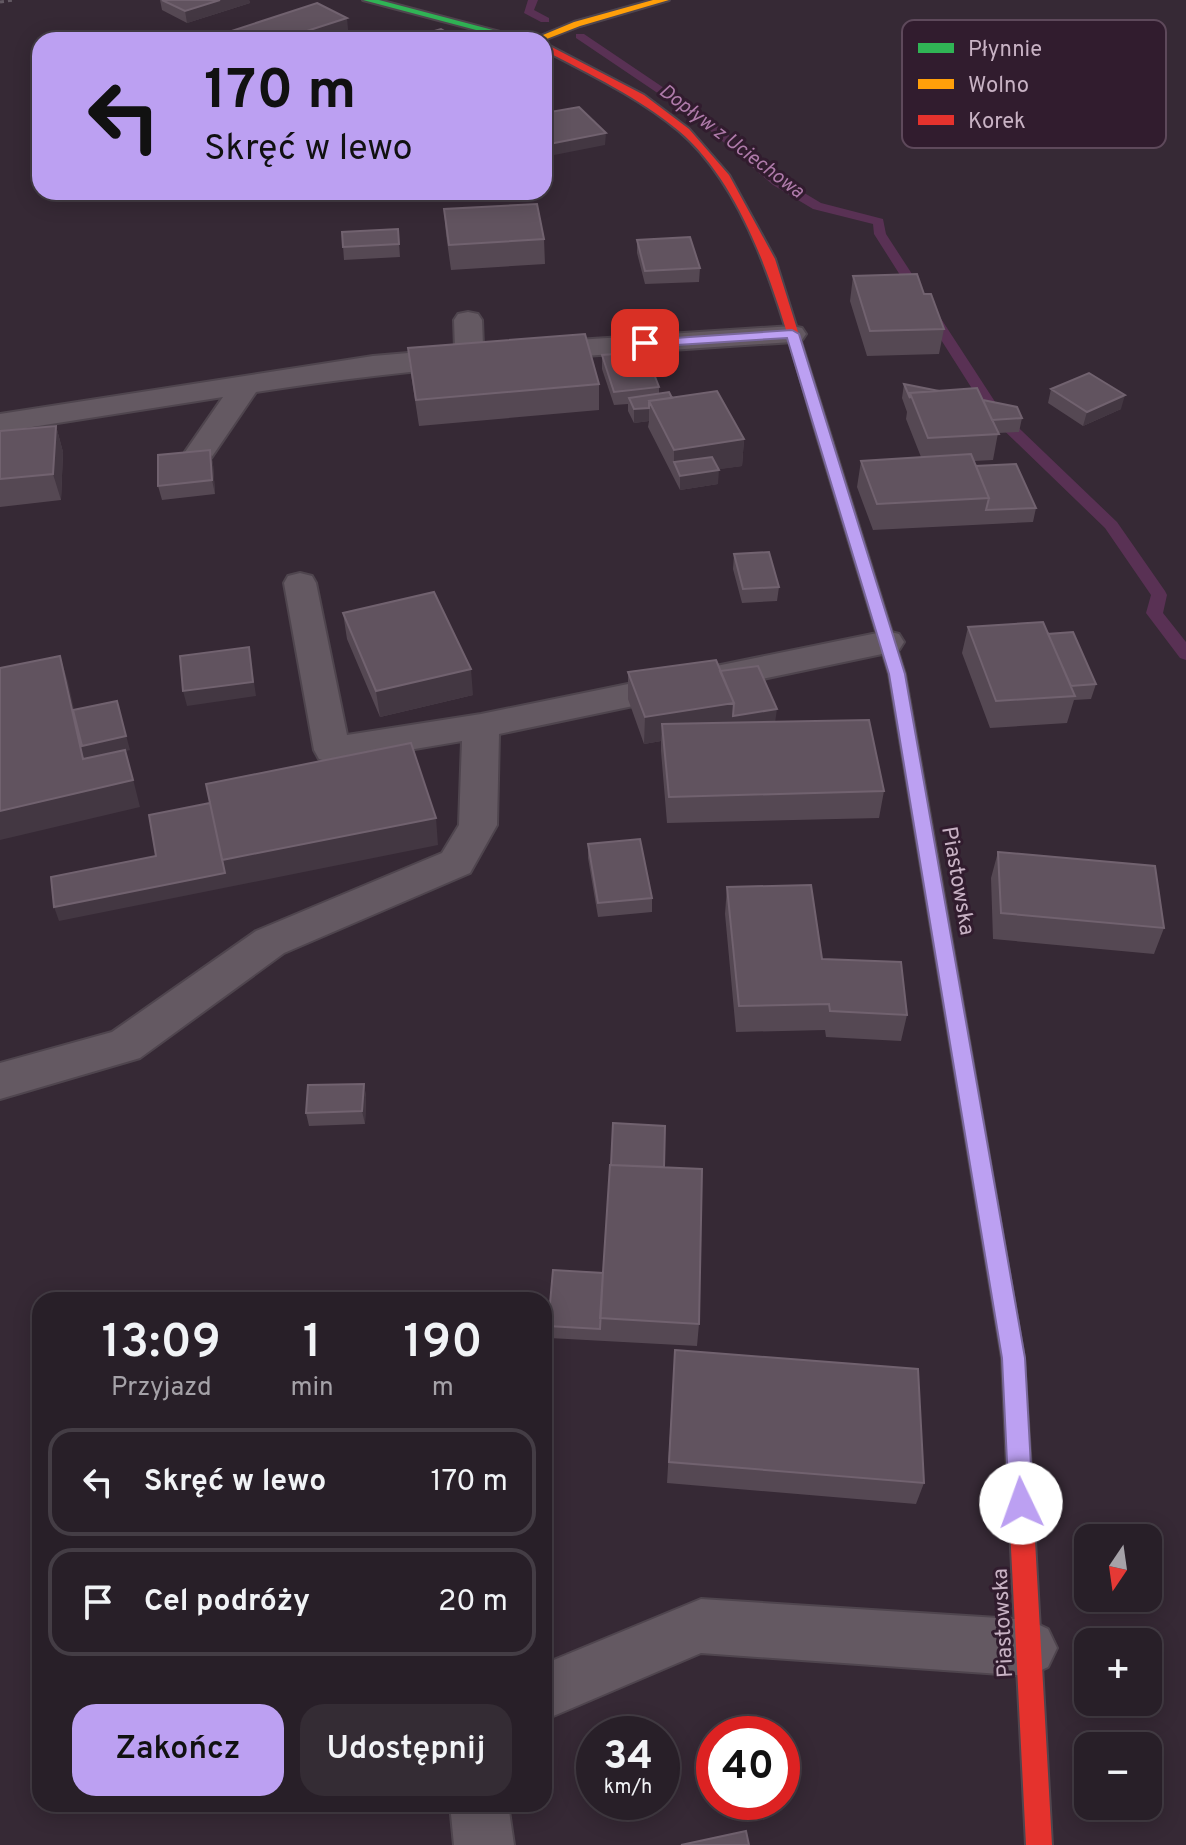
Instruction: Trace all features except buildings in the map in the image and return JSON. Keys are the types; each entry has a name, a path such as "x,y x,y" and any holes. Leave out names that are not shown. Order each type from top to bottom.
{"street":[{"path":"368,0 494,32"},
{"path":"552,34 664,0"},
{"name":"Piastowska","path":"552,49 640,97 685,131 725,177 769,259 897,674 1013,1358 1039,1845"}],"lane":[{"path":"468,320 469,355"},
{"path":"0,423 373,365 469,355 792,334"},
{"path":"200,452 247,384"},
{"path":"300,583 332,750 481,726 887,642"},
{"path":"0,1081 125,1046 270,942 456,863 478,825 481,726"},
{"path":"552,1689 701,1626 1029,1648"},
{"path":"480,1812 484,1845"}],"path":[{"path":"0,2 14,0"}],"waterway":[{"name":"Dopływ z Uciechowa","path":"533,0 528,11 545,20"},
{"name":"Dopływ z Uciechowa","path":"580,36 703,119 777,182 817,206 879,222 880,234 995,414 1111,525 1159,595 1154,613 1186,654"}],"traffic: fast":[{"path":"368,0 494,32"},
{"path":"826,443 897,674 928,855"}],"traffic: slow":[{"path":"552,34 664,0"},
{"path":"928,855 1013,1358 1019,1469"}],"traffic: jam":[{"path":"552,50 640,97 685,131 725,177 769,259 826,443"},
{"path":"1019,1469 1039,1845"}],"route":[{"path":"645,343 792,334 897,674 1013,1358 1021,1503"}]}
